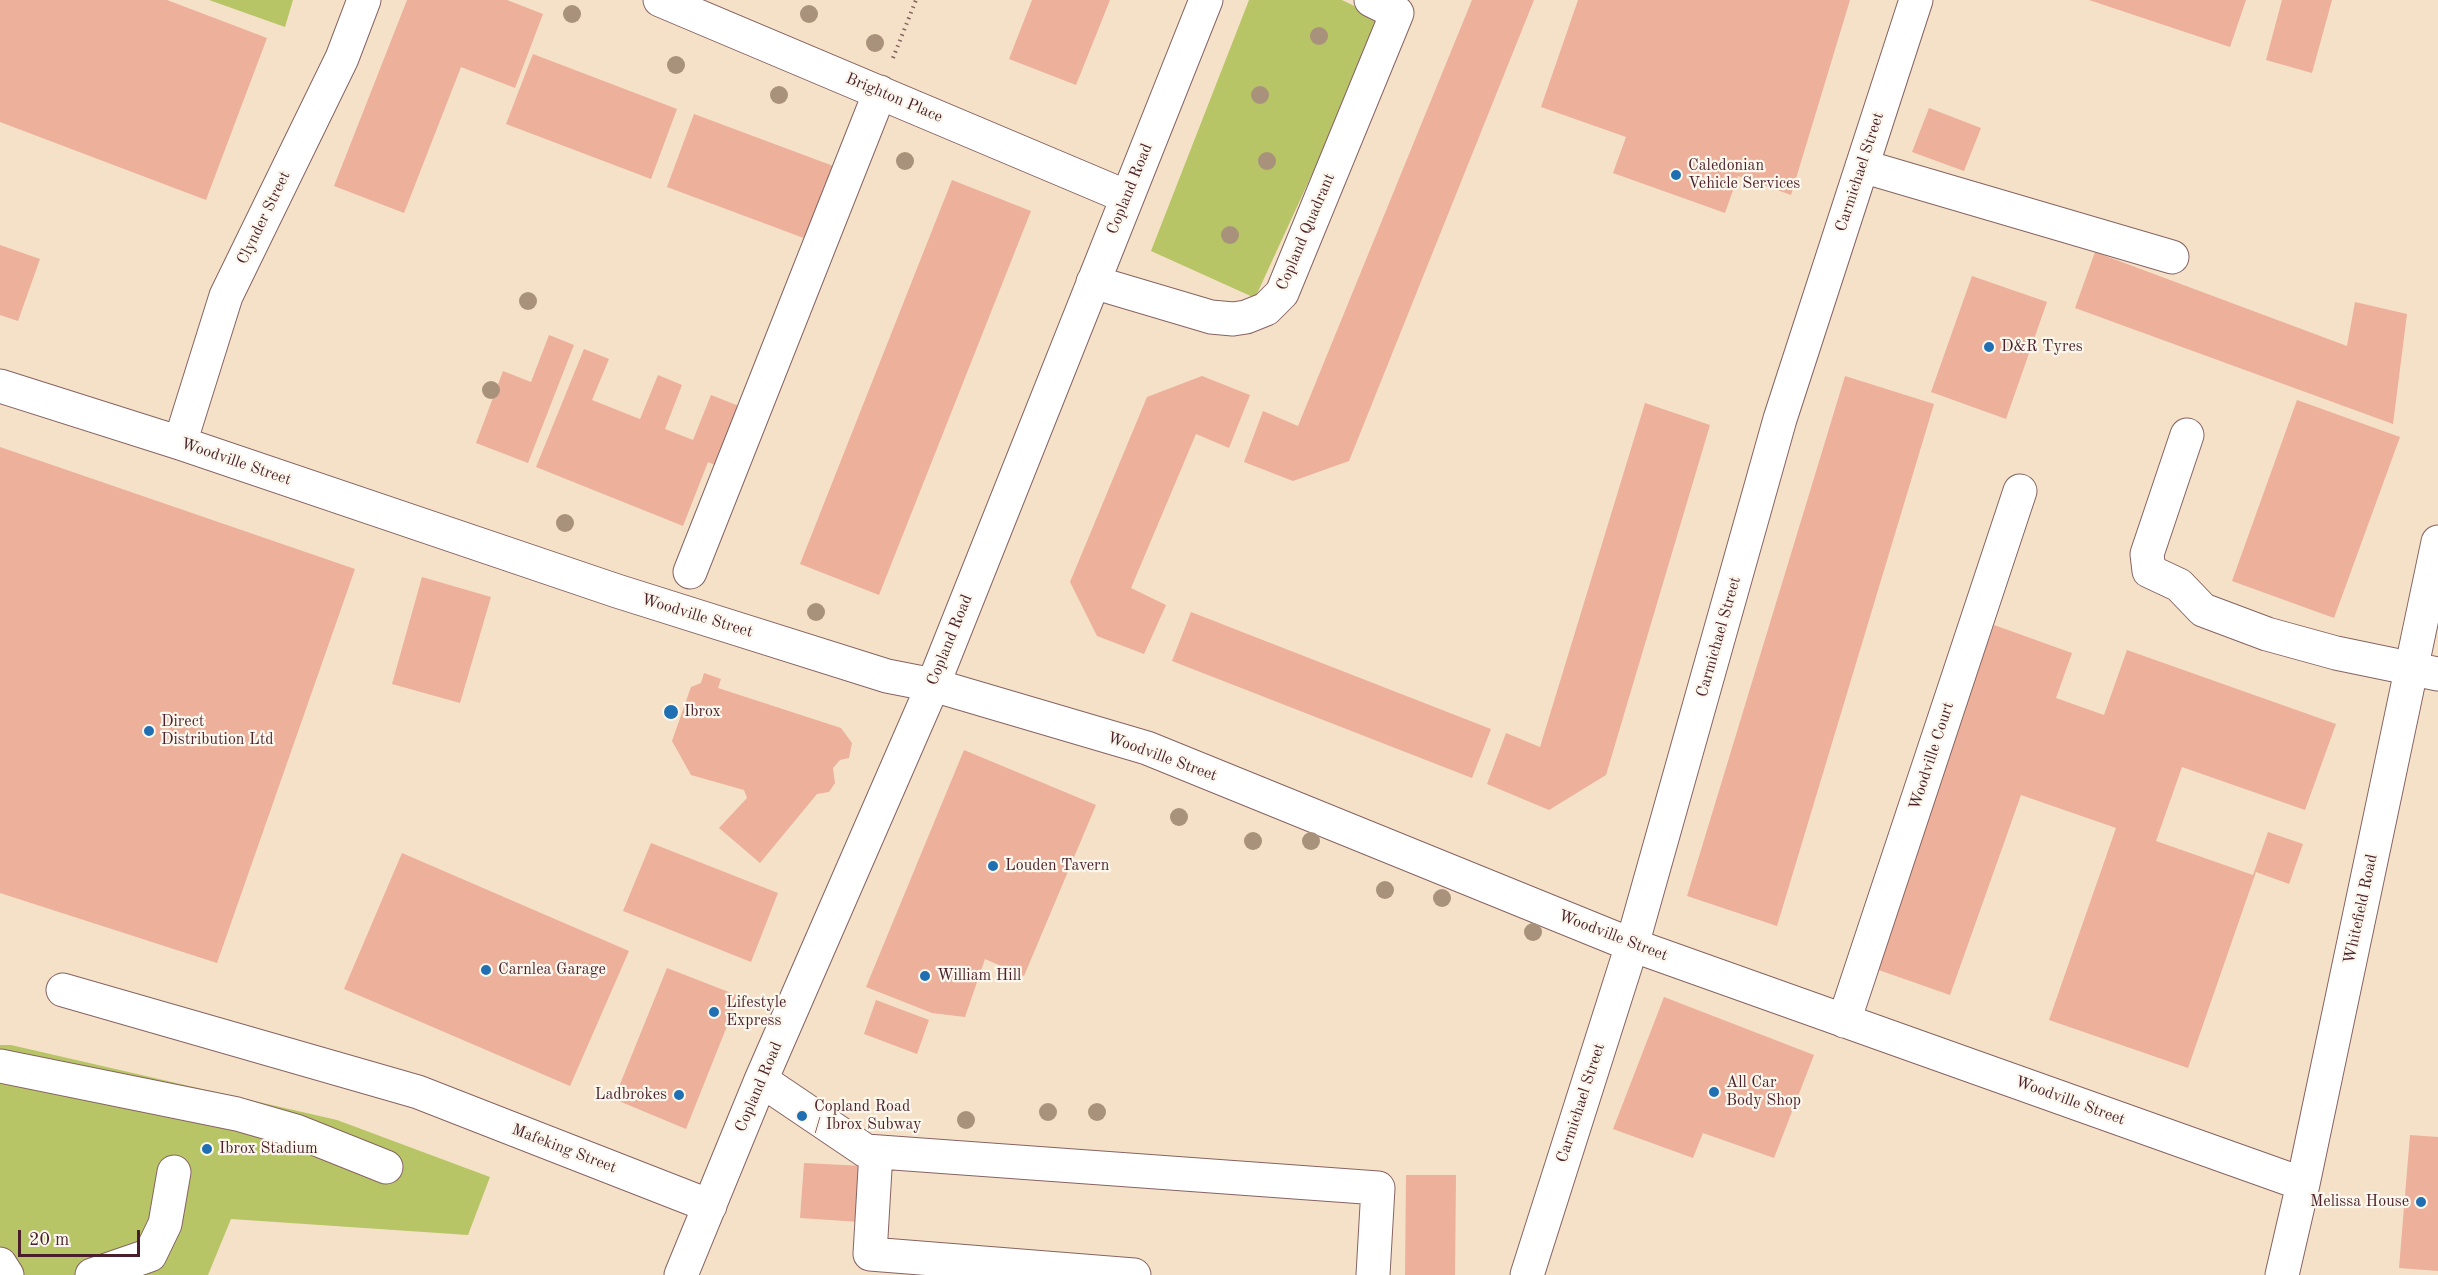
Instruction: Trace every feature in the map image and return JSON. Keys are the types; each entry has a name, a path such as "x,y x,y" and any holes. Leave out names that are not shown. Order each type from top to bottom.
{"street":[{"name":"Clynder Street","path":"180,443 226,296 342,58 364,0"},
{"name":"Brighton Place","path":"660,0 1127,197"},
{"name":"Copland Road","path":"681,1275 761,1080 933,685 1206,0"},
{"name":"Copland Quadrant","path":"1093,282 1210,317 1233,319 1246,317 1266,309 1282,293 1397,13 1371,0"},
{"name":"Carmichael Street","path":"1527,1275 1632,945 1780,419 1916,0"},
{"path":"690,572 880,93"},
{"path":"1862,166 2172,257"},
{"name":"Woodville Street","path":"0,386 180,443 617,591 887,676 933,685 1147,748 1632,945 2304,1184"},
{"path":"2187,435 2147,554 2150,572 2179,585 2203,609 2267,634 2336,653 2425,671"},
{"name":"Woodville Court","path":"1844,1021 2020,491"},
{"name":"Whitefield Road","path":"2282,1275 2425,671 2438,542"},
{"name":"Mafeking Street","path":"63,990 418,1092 710,1206"},
{"path":"0,1066 237,1114 296,1131 386,1167"},
{"path":"761,1080 866,1151 1378,1188 1373,1275"},
{"path":"876,1152 870,1254 1134,1275"},
{"path":"92,1275 150,1255 165,1224 174,1172"},
{"path":"0,1264 7,1275"}],"path":[{"path":"880,93 916,0"}],"green space":[{"path":"209,0 293,0 285,27"},
{"path":"1249,0 1342,0 1383,20 1255,298 1151,251"},
{"name":"Ibrox Stadium","path":"0,1045 11,1045 337,1120 490,1177 468,1235 231,1219 208,1275 0,1275"}],"building":[{"path":"0,0 167,0 267,38 206,200 0,122"},
{"path":"407,0 507,0 543,14 515,88 461,67 404,213 334,186"},
{"path":"1032,0 1110,0 1076,85 1009,59"},
{"path":"1472,0 1534,0 1349,461 1293,481 1244,462 1263,411 1298,426"},
{"path":"1578,0 1850,0 1791,195 1738,176 1725,213 1613,173 1626,137 1541,107"},
{"path":"2089,0 2246,0 2230,47"},
{"path":"2282,0 2332,0 2312,73 2266,60"},
{"path":"533,54 677,109 651,179 506,124"},
{"path":"1929,108 1981,128 1964,171 1912,152"},
{"path":"694,114 836,167 809,240 667,187"},
{"path":"952,180 1031,211 879,595 800,564"},
{"path":"0,245 40,259 18,321 0,315"},
{"path":"2095,252 2347,346 2355,302 2407,314 2393,424 2075,308"},
{"name":"D&R Tyres","path":"1972,276 2047,302 2006,419 1931,392"},
{"path":"549,335 574,345 528,463 476,443 503,371 531,382"},
{"path":"584,349 609,359 592,400 640,419 658,375 682,385 665,429 693,440 711,395 739,406 715,465 708,462 683,526 536,467"},
{"path":"1202,376 1250,395 1229,448 1196,434 1131,588 1166,605 1144,654 1097,636 1070,582 1147,397"},
{"path":"1845,376 1934,404 1777,926 1687,896"},
{"path":"2297,400 2400,437 2334,618 2232,581"},
{"path":"1645,403 1710,425 1606,775 1549,810 1487,784 1506,733 1540,747"},
{"name":"Direct Distribution Ltd","path":"0,447 355,569 217,963 0,893"},
{"path":"422,577 491,597 460,703 392,684"},
{"path":"1191,612 1491,729 1472,778 1172,661"},
{"path":"1994,625 2072,653 2056,698 2104,715 2127,650 2336,724 2305,810 2182,767 2156,841 2253,875 2268,832 2303,844 2289,884 2256,872 2188,1068 2049,1020 2116,828 2021,795 1950,995 1873,968"},
{"name":"Ibrox","path":"704,673 721,679 718,688 841,728 852,743 849,758 840,760 833,768 835,783 829,792 817,794 760,863 719,828 747,798 744,790 691,775 672,741 691,687 701,683"},
{"name":"Louden Tavern","path":"964,750 1096,805 1024,976 985,959 965,1017 932,1013 866,987"},
{"path":"651,843 778,893 751,962 623,911"},
{"name":"Carnlea Garage","path":"402,853 629,951 570,1086 344,989"},
{"path":"667,968 739,996 686,1129 614,1099"},
{"name":"All Car Body Shop","path":"1664,997 1814,1055 1774,1158 1703,1133 1693,1158 1613,1129"},
{"path":"876,1000 929,1020 917,1054 864,1034"},
{"name":"Melissa House","path":"2410,1135 2438,1137 2438,1271 2399,1268"},
{"path":"804,1163 864,1166 860,1222 800,1218"},
{"path":"1406,1175 1456,1175 1455,1275 1405,1275"}],"place":[{"name":"Caledonian Vehicle Services","path":"1676,175"},
{"name":"D&R Tyres","path":"1989,347"},
{"name":"Ibrox","path":"671,712"},
{"name":"Direct Distribution Ltd","path":"149,731"},
{"name":"Louden Tavern","path":"993,866"},
{"name":"Carnlea Garage","path":"486,970"},
{"name":"William Hill","path":"925,976"},
{"name":"Lifestyle Express","path":"714,1012"},
{"name":"All Car Body Shop","path":"1714,1092"},
{"name":"Ladbrokes","path":"679,1095"},
{"name":"Copland Road / Ibrox Subway","path":"802,1116"},
{"name":"Ibrox Stadium","path":"207,1149"},
{"name":"Melissa House","path":"2421,1202"}]}
